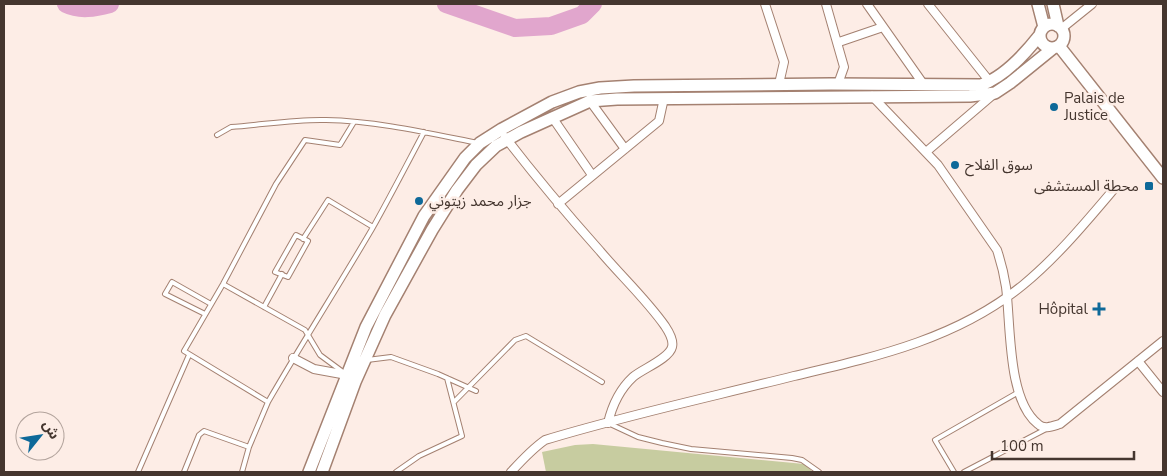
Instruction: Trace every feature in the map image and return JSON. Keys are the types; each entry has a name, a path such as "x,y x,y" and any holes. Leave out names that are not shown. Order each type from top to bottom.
{"street":[{"path":"765,4 784,62 779,84"},
{"path":"826,4 844,67 838,84"},
{"path":"868,4 924,84"},
{"path":"928,4 990,82"},
{"path":"1038,4 1044,46 1056,48 1163,178"},
{"path":"926,152 995,93 1056,48 1064,39 1053,4"},
{"path":"1060,27 1092,4"},
{"path":"322,472 366,327 424,216 450,177 464,158 480,143 499,130 552,102 579,92 634,86 779,84 981,85 990,82 1002,74 1031,47 1042,31 1050,24 1060,27"},
{"path":"838,42 883,26"},
{"path":"309,472 352,377 365,360 385,315 432,230 456,190 476,165 496,146 552,117 590,101 664,98 970,96 995,93"},
{"path":"872,96 938,165 997,250 1002,264 1007,296 1018,393 1038,425 1047,428 1060,424 1163,341"},
{"path":"558,204 659,121 664,98"},
{"path":"590,101 625,149"},
{"path":"552,117 592,175"},
{"path":"499,130 558,204 670,333 672,349 666,356 633,377 621,391 612,407 608,423"},
{"path":"511,472 534,447 545,440 858,362 913,345 946,331 982,313 1022,286 1065,245 1114,189"},
{"path":"293,358 314,369 352,377"},
{"path":"1138,361 1163,392"}],"lane":[{"path":"217,135 231,128 325,120 354,122 424,132 480,143"},
{"path":"268,402 184,352 223,284 276,184 305,140 340,145 354,122"},
{"path":"242,472 249,447 268,402 307,333 324,309 372,227 424,132"},
{"path":"303,239 328,200 372,227"},
{"path":"296,235 303,239 308,241 288,277 276,272 296,235"},
{"path":"264,307 282,274"},
{"path":"205,314 165,294 172,282 211,304"},
{"path":"223,284 305,330 320,355 352,377"},
{"path":"454,402 515,340 526,336 602,382"},
{"path":"138,472 189,355"},
{"path":"365,360 391,358 447,378 476,391"},
{"path":"396,472 419,456 462,436 447,378"},
{"path":"954,472 935,440 1018,393"},
{"path":"608,423 638,437 691,449 802,460 819,472"},
{"path":"964,472 1047,428"},
{"path":"184,472 199,435 204,431 249,447"}],"green space":[{"path":"593,444 804,464 813,472 546,472 542,452 575,445"}],"waterway":[{"path":"66,4 82,8 93,8 110,4"},
{"path":"446,4 515,28 551,26 582,15 593,4"}],"place":[{"name":"Palais de Justice","path":"1054,107"},
{"name":"سوق الفلاح","path":"955,165"},
{"name":"محطة المستشفى","path":"1149,186"},
{"name":"جزار محمد زيتوني","path":"419,201"},
{"name":"Hôpital","path":"1099,309"}]}
